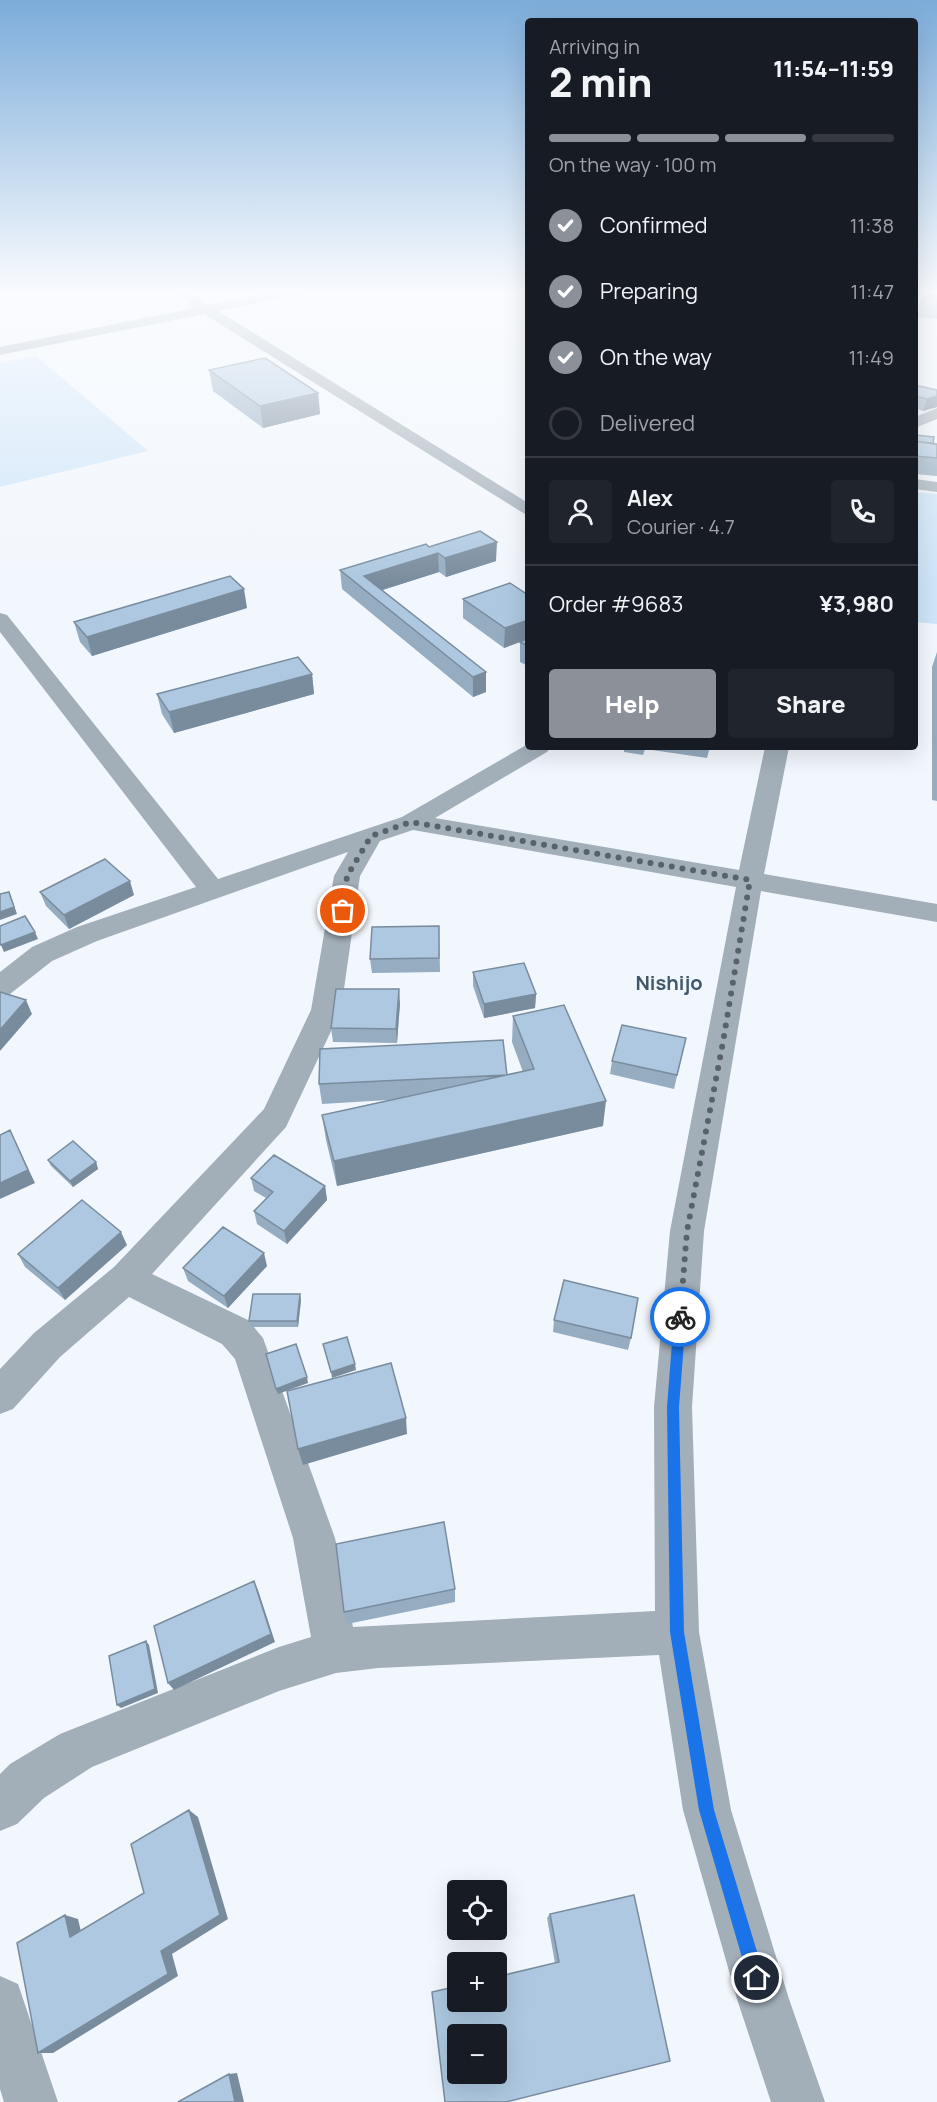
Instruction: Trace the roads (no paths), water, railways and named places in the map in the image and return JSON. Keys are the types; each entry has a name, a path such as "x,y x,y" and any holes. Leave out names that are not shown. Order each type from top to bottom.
{"street":[{"path":"331,388 525,509"},
{"path":"918,422 937,413"},
{"path":"918,431 937,434"},
{"path":"918,484 937,487"},
{"path":"0,619 212,890"},
{"path":"0,987 42,954 87,934 411,822 534,750"},
{"path":"776,750 750,880 723,1042 687,1231 673,1407 677,1632 707,1810 763,1999 798,2102"},
{"path":"411,822 937,913"},
{"path":"0,1396 47,1345 126,1278 274,1118 302,1065 326,1010 347,876 371,836"},
{"path":"126,1278 235,1332 250,1350 314,1538 336,1651"},
{"path":"0,1807 27,1781 76,1750 279,1669 336,1651 378,1646 677,1632"},
{"path":"0,2002 31,2102"}],"district":[{"name":"Nishijo","path":"669,983"}]}
